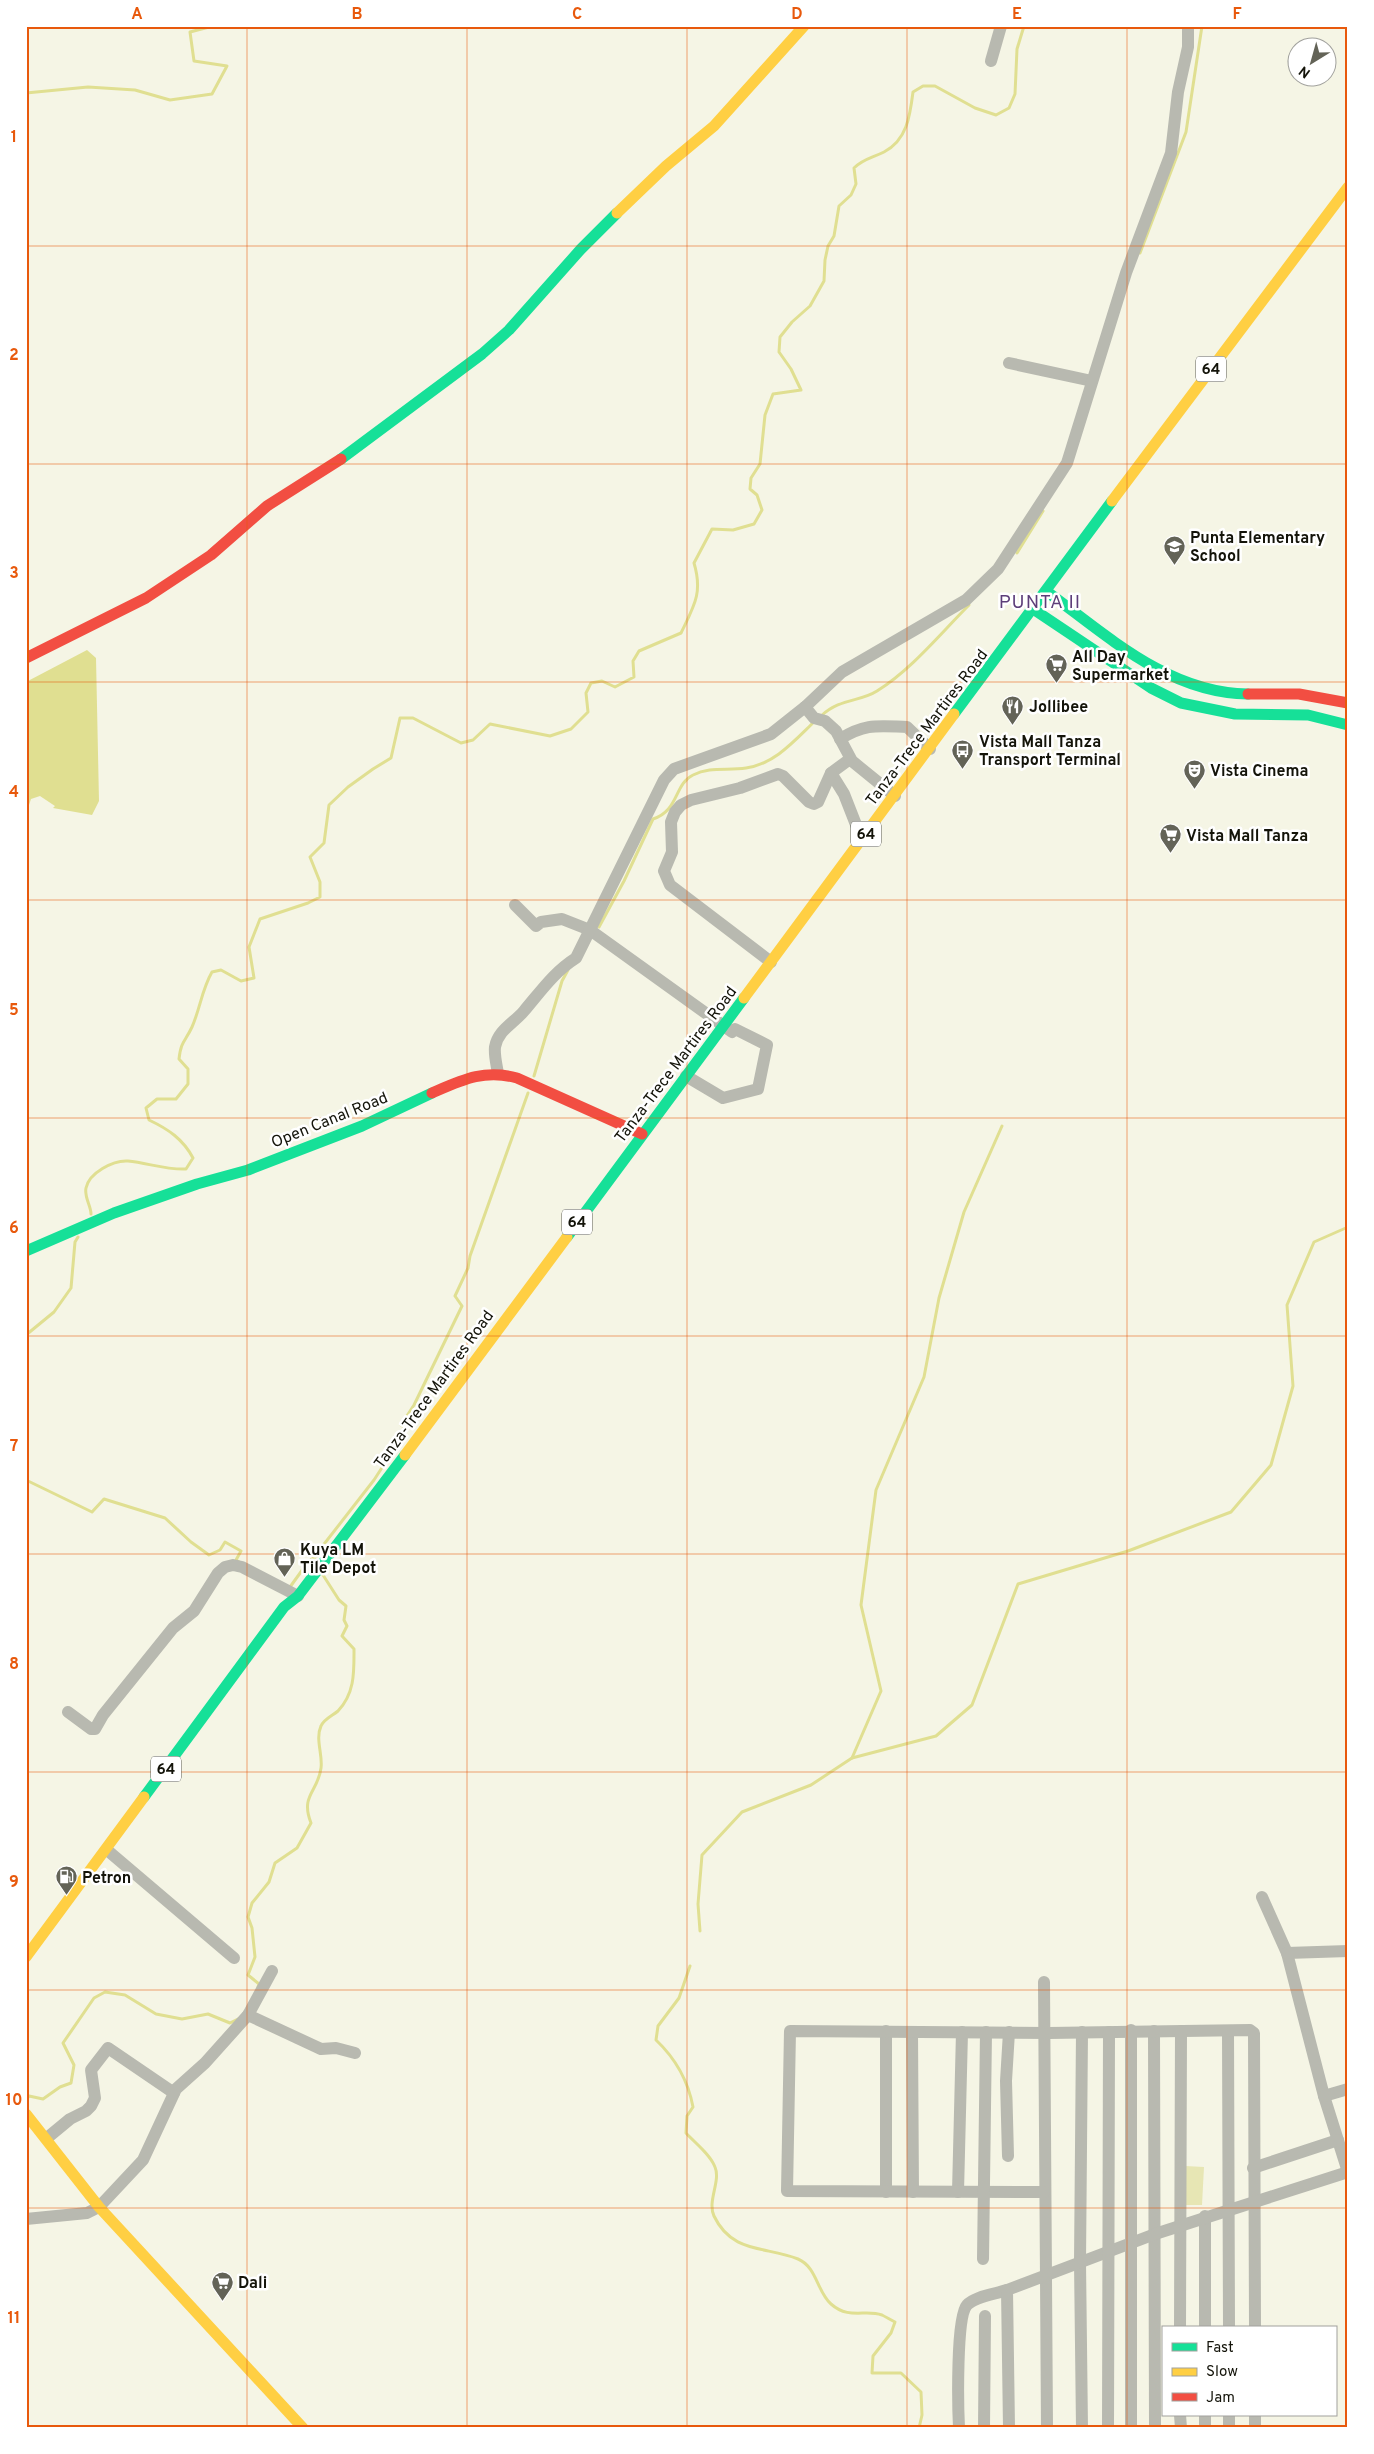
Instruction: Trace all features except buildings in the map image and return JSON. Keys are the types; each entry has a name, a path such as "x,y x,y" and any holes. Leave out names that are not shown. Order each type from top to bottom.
{"main road":[{"path":"26,658 146,598 211,555 268,506 346,454 482,354 509,330 581,249 618,212 666,166 714,126 804,26"},
{"name":"Tanza-Trece Martires Road","path":"26,1957 107,1850 284,1607 298,1596 327,1559 1348,187"},
{"path":"1046,591 1135,655 1188,683 1229,693 1309,694 1348,704"},
{"path":"1033,609 1151,688 1181,703 1235,714 1308,715 1348,725"},
{"name":"Open Canal Road","path":"26,1251 114,1213 197,1184 248,1170 362,1126 468,1077 498,1074 517,1078 642,1134"},
{"path":"26,2114 99,2207 303,2428"}],"street":[{"path":"991,61 1001,26"},
{"path":"498,1074 495,1046 502,1030 523,1013 541,989 563,966 576,958 664,780 674,769 771,734 805,707 842,672 966,600 998,569 1067,463 1126,273 1171,153 1178,92 1188,47 1188,26"},
{"path":"1008,363 1092,381"},
{"path":"805,707 840,739 850,759 894,796"},
{"path":"840,739 854,730 868,726 907,727 930,749"},
{"path":"771,962 670,885 664,871 672,852 671,822 675,812 691,800 740,788 778,774 784,776 809,802 814,804 818,802 831,773 850,759"},
{"path":"831,773 844,794 862,840"},
{"path":"515,905 536,926 541,922 562,919 590,930 732,1032 735,1029 768,1045 758,1089 723,1098 686,1076"},
{"path":"68,1712 91,1729 95,1729 103,1715 173,1628 194,1612 218,1573 225,1567 233,1565 242,1567 298,1596"},
{"path":"107,1850 234,1958"},
{"path":"959,2428 959,2357 964,2311 972,2302 1205,2216 1255,2203 1348,2172 1324,2096 1287,1953 1262,1897"},
{"path":"1287,1953 1348,1951"},
{"path":"26,2219 87,2213 99,2207 143,2160 174,2093 205,2063 248,2015 272,1971"},
{"path":"1044,1982 1044,2276 1047,2428"},
{"path":"248,2015 322,2048 336,2048 355,2053"},
{"path":"1044,2192 788,2191 790,2031 1108,2032 1132,2030 1250,2030 1255,2036 1253,2168 1255,2203 1255,2326"},
{"path":"1131,2428 1132,2030"},
{"path":"1154,2031 1155,2428"},
{"path":"1180,2031 1180,2326"},
{"path":"1228,2031 1229,2326"},
{"path":"886,2032 886,2192"},
{"path":"912,2032 912,2192"},
{"path":"958,2192 962,2032"},
{"path":"983,2259 986,2032"},
{"path":"1008,2032 1006,2081 1008,2156"},
{"path":"1082,2032 1080,2262 1082,2428"},
{"path":"1108,2032 1108,2428"},
{"path":"46,2138 70,2119 86,2112 91,2106 95,2098 91,2070 108,2048 174,2093"},
{"path":"1324,2096 1348,2089"},
{"path":"1253,2168 1338,2140"},
{"path":"1205,2216 1205,2326"},
{"path":"1007,2290 1009,2428"},
{"path":"984,2428 985,2316"}],"green space":[{"path":"1185,2166 1204,2167 1202,2205 1183,2205"}],"shaded area":[{"path":"87,650 96,658 99,801 92,815 53,808 55,806 40,796 31,799 26,814 26,682"}],"waterway":[{"path":"26,93 88,87 135,90 170,100 212,94 227,66 194,61 190,32 213,26"},
{"path":"91,1214 86,1188 92,1177 103,1168 122,1161 128,1161 186,1169 193,1158 185,1145 174,1135 149,1120 146,1108 157,1099 176,1099 188,1084 188,1069 179,1059 180,1053 195,1020 212,972 221,970 241,981 254,978 249,947 260,919 308,903 320,897 320,882 310,857 324,843 329,805 348,787 391,758 400,718 413,718 461,743 473,740 490,724 550,736 571,729 588,712 586,693 591,683 602,681 615,687 634,677 633,661 639,651 681,633 696,599 698,583 694,563 712,529 733,530 754,524 762,510 757,495 750,489 751,478 760,464 765,415 773,394 801,390 791,369 779,352 780,337 792,322 810,306 824,281 825,260 828,246 834,236 839,206 851,195 856,184 854,168 884,152 898,141 909,118 913,92 923,86 935,86 975,108 996,115 1009,108 1015,94 1017,49 1024,26"},
{"path":"1140,253 1186,132 1202,26"},
{"path":"1017,553 1043,511"},
{"path":"821,716 835,706 864,697 890,682 914,662 969,605"},
{"path":"599,927 624,881 653,819 668,810 687,779 699,772 746,768 766,762 784,750 815,721"},
{"path":"534,1076 562,981 568,970"},
{"path":"321,1548 374,1480 407,1429 401,1425 414,1405 462,1306 455,1296 468,1268 470,1256 528,1093"},
{"path":"852,1758 881,1691 861,1605 876,1490 924,1377 939,1298 964,1212 1002,1126"},
{"path":"700,1931 698,1904 702,1855 742,1812 811,1785 852,1758 936,1736 972,1705 1018,1584 1128,1551 1231,1512 1271,1465 1293,1386 1287,1305 1314,1242 1348,1227"},
{"path":"26,1335 54,1312 71,1288 75,1242 78,1237"},
{"path":"26,1368 26,1384"},
{"path":"26,1480 92,1512 104,1499 165,1518 191,1542 209,1555 220,1550 225,1542 241,1551 236,1560 239,1562"},
{"path":"316,1563 316,1555 321,1547"},
{"path":"307,1564 315,1555"},
{"path":"289,1587 303,1569"},
{"path":"258,1987 259,1984 248,1975 255,1957 252,1928 248,1917 252,1903 269,1882 275,1863 297,1848 311,1823 308,1814 309,1800 321,1768 319,1731 324,1721 344,1704 351,1690 354,1649 342,1636 347,1626 344,1620 346,1606 339,1600 323,1575"},
{"path":"690,1966 679,1998 658,2026 656,2040 670,2055 680,2070 691,2097 693,2107 687,2116 686,2133 706,2153 715,2167 716,2178 712,2204 714,2216 721,2228 740,2243 786,2255 804,2263 813,2274 826,2299 838,2309 851,2313 876,2313 895,2322 891,2333 873,2356 872,2373 901,2373 921,2392 922,2415 919,2428"},
{"path":"26,2100 29,2096 43,2099 60,2087 71,2083 74,2065 63,2043 94,1998 105,1992 125,1995 156,2014 182,2019 208,2014 230,2023 238,2019"}],"traffic: fast":[{"path":"341,459 482,354 509,330 581,249 617,213"},
{"path":"954,714 1112,501"},
{"path":"1046,591 1116,643 1165,673 1191,684 1219,691 1248,694"},
{"path":"1033,609 1151,688 1181,703 1235,714 1308,715 1348,725"},
{"path":"567,1237 744,998"},
{"path":"26,1251 114,1213 197,1184 248,1170 362,1126 432,1093"},
{"path":"144,1797 284,1607 298,1596 405,1455"}],"traffic: slow":[{"path":"617,213 666,166 714,126 804,26"},
{"path":"1112,501 1348,187"},
{"path":"744,998 954,714"},
{"path":"405,1455 567,1237"},
{"path":"26,1957 144,1797"},
{"path":"26,2114 99,2207 303,2428"}],"traffic: jam":[{"path":"26,658 146,598 211,555 267,506 341,459"},
{"path":"1248,694 1299,694 1348,703"},
{"path":"432,1093 463,1080 484,1075 517,1078 642,1134"}],"place":[{"name":"Punta Elementary School","path":"1174,565"},
{"name":"All Day Supermarket","path":"1056,684"},
{"name":"Jollibee","path":"1013,725"},
{"name":"Vista Mall Tanza Transport Terminal","path":"963,769"},
{"name":"Vista Cinema","path":"1194,789"},
{"name":"Vista Mall Tanza","path":"1170,854"},
{"name":"Kuya LM Tile Depot","path":"284,1577"},
{"name":"Petron","path":"66,1896"},
{"name":"Dali","path":"222,2301"}],"district":[{"name":"PUNTA II","path":"1040,601"}]}
